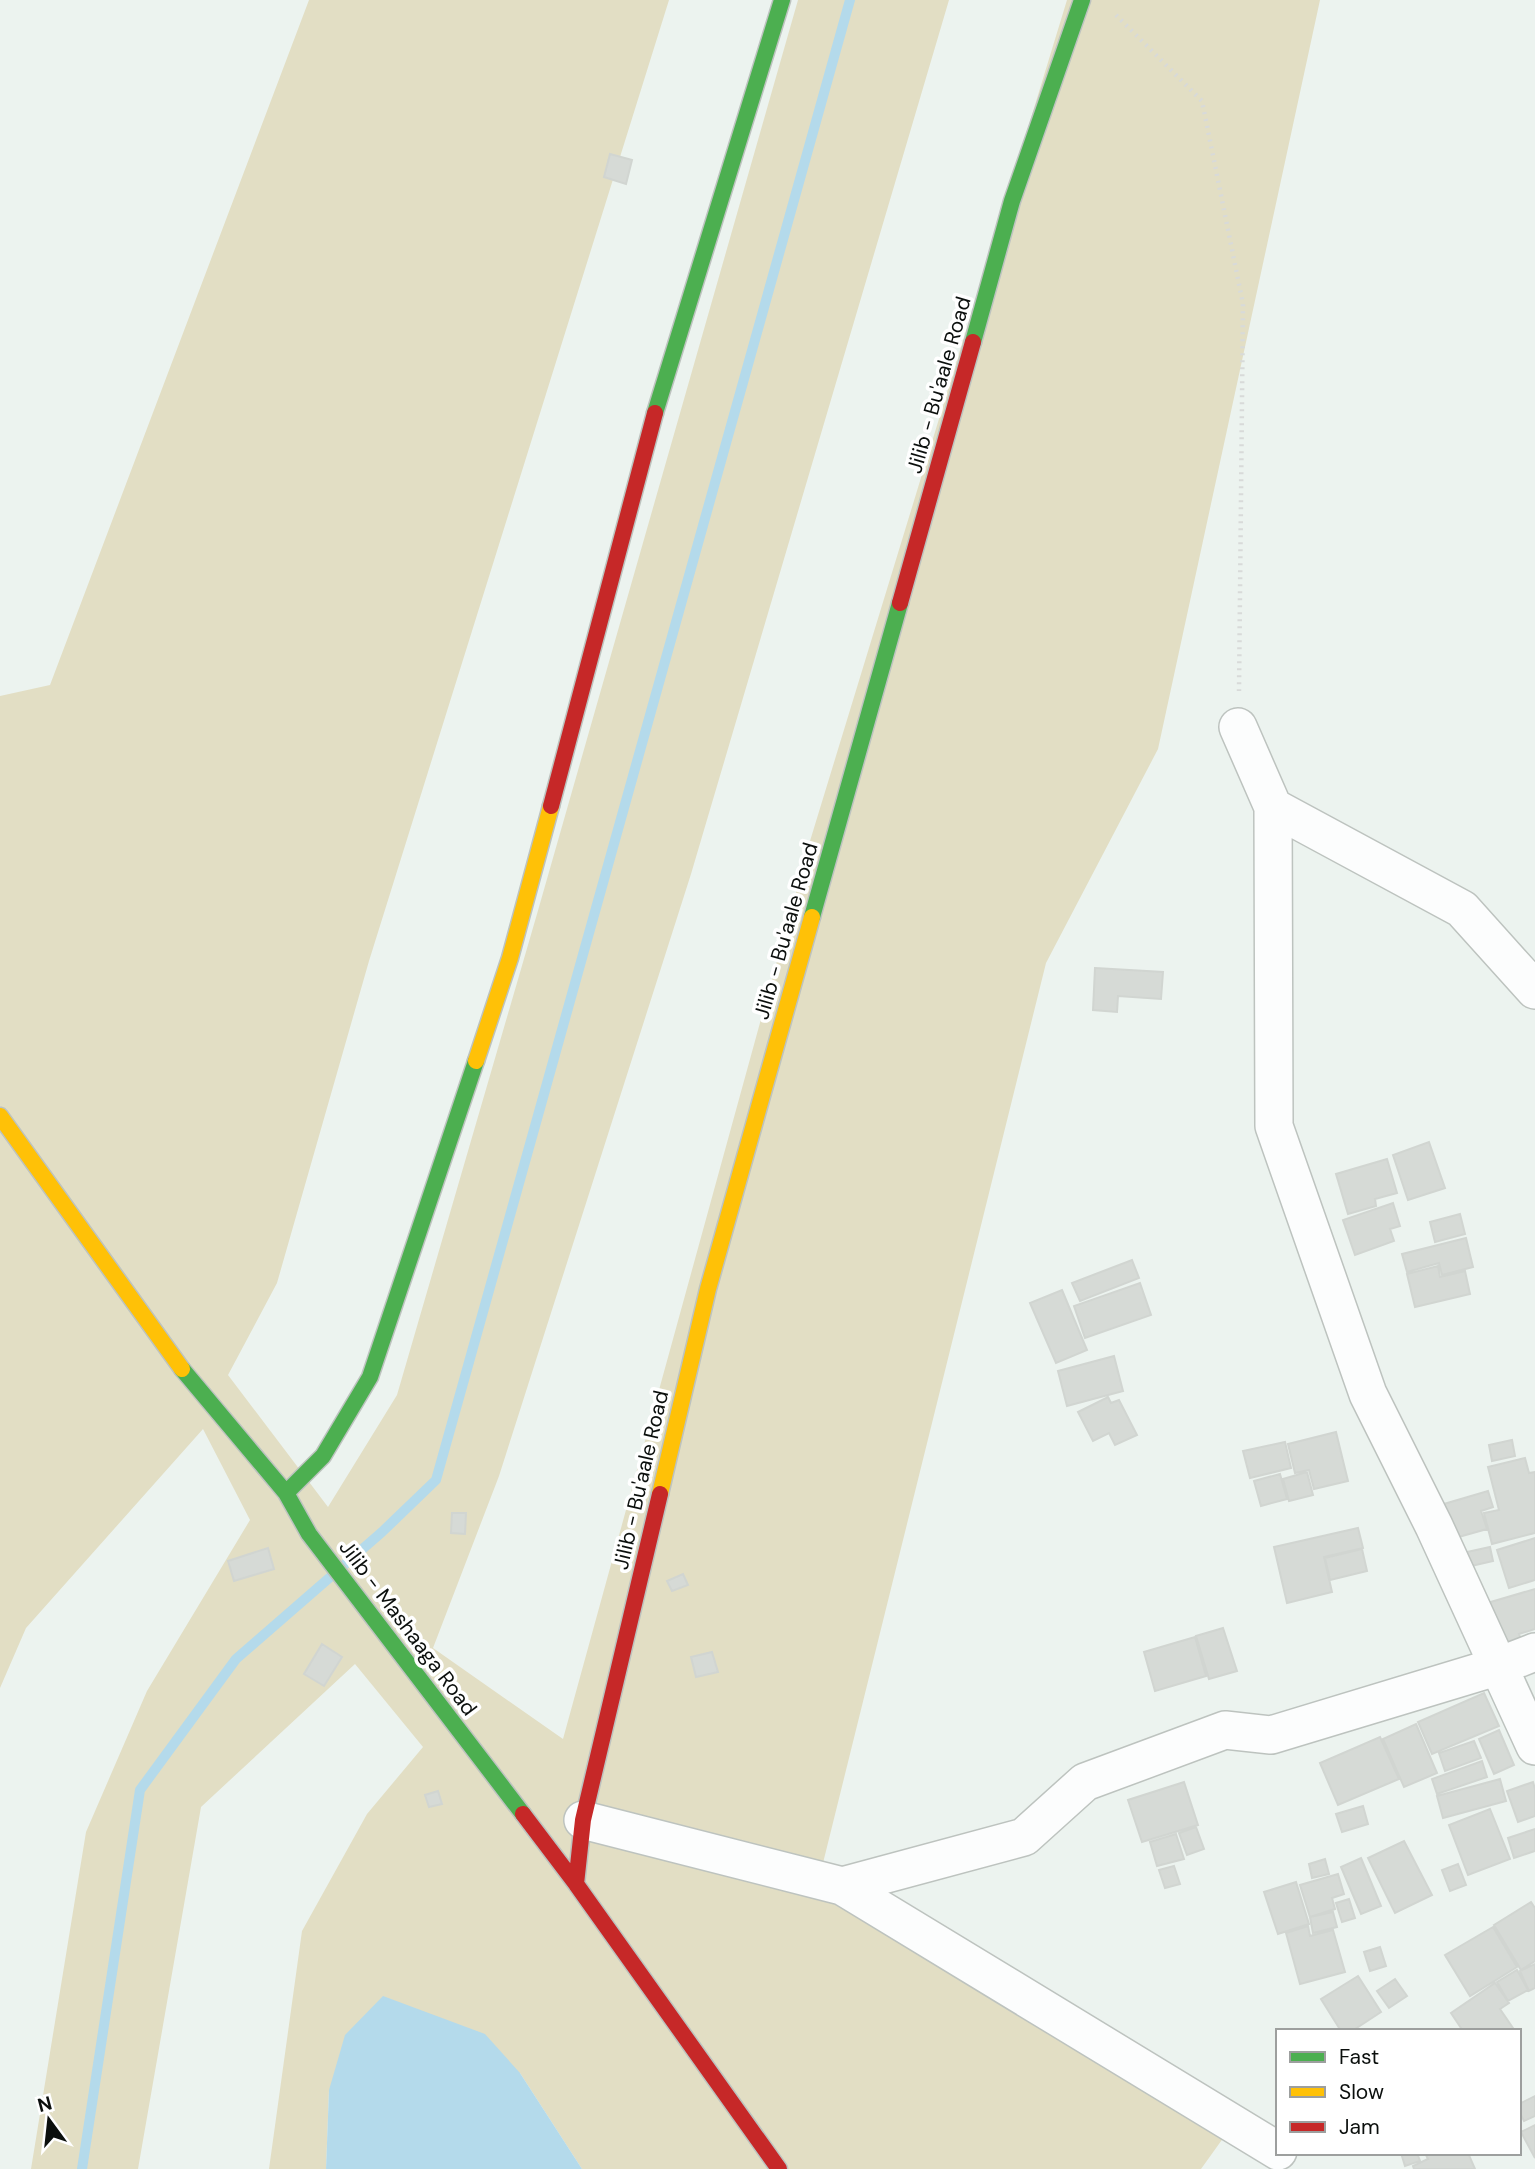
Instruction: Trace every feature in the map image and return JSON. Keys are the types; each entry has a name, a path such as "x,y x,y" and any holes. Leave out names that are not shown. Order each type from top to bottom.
{"main road":[{"path":"286,1493 323,1456 370,1377 432,1196 510,958 667,370 782,0"},
{"name":"Jilib - Bu'aale Road","path":"576,1884 583,1820 716,1262 1012,201 1082,0"},
{"name":"Jilib - Mashaaga Road","path":"0,1116 170,1355 286,1493 309,1534 576,1884 779,2169"}],"street":[{"path":"1238,727 1273,807 1275,1126 1368,1394 1434,1526 1535,1746"},
{"path":"1273,807 1462,909 1535,990"},
{"path":"842,1886 1024,1838 1085,1782 1225,1730 1271,1735 1499,1666 1535,1652"},
{"path":"583,1820 842,1886 1276,2150"},
{"path":"1283,2155 1304,2169"}],"path":[{"path":"1111,9 1202,101 1243,303 1238,727"}],"shaded area":[{"path":"309,0 669,0 369,961 277,1283 228,1375 328,1507 397,1395 798,0 949,0 691,874 499,1476 433,1648 563,1739 810,841 1067,0 1320,0 1158,749 1046,963 823,1863 1234,2123 1201,2169 582,2169 520,2073 329,2090 326,2169 269,2169 302,1931 367,1814 423,1747 355,1664 201,1807 138,2169 31,2169 86,1832 147,1691 250,1520 203,1429 26,1628 0,1688 0,696 50,685"}],"water":[{"path":"383,1996 485,2034 520,2073 582,2169 326,2169 329,2090 345,2035"}],"building":[{"path":"610,154 632,160 626,184 604,177"},
{"path":"1095,968 1163,972 1161,999 1118,996 1117,1012 1093,1010"},
{"path":"1429,1142 1445,1188 1408,1200 1393,1155"},
{"path":"1387,1159 1397,1193 1375,1199 1376,1206 1348,1214 1336,1174"},
{"path":"1393,1203 1400,1226 1390,1229 1394,1241 1355,1255 1343,1220"},
{"path":"1460,1214 1465,1234 1435,1242 1430,1222"},
{"path":"1466,1238 1473,1267 1442,1275 1439,1263 1407,1272 1402,1254"},
{"path":"1132,1260 1139,1278 1080,1301 1072,1283"},
{"path":"1438,1266 1440,1277 1465,1271 1470,1294 1415,1307 1407,1274"},
{"path":"1140,1283 1151,1315 1085,1338 1074,1306"},
{"path":"1062,1290 1087,1350 1056,1363 1030,1303"},
{"path":"1114,1356 1123,1391 1067,1406 1058,1371"},
{"path":"1108,1397 1111,1403 1119,1400 1137,1435 1115,1445 1109,1433 1093,1441 1078,1412"},
{"path":"1336,1432 1348,1481 1314,1489 1309,1470 1295,1473 1288,1444"},
{"path":"1512,1440 1515,1456 1492,1461 1489,1445"},
{"path":"1285,1442 1291,1468 1250,1478 1243,1451"},
{"path":"1525,1458 1529,1473 1535,1472 1535,1533 1492,1544 1484,1513 1499,1510 1488,1467"},
{"path":"1307,1472 1313,1495 1289,1501 1283,1479"},
{"path":"1280,1474 1287,1499 1261,1506 1254,1481"},
{"path":"1488,1491 1493,1507 1481,1511 1487,1529 1455,1538 1444,1504"},
{"path":"452,1513 466,1513 465,1534 451,1533"},
{"path":"1358,1528 1363,1548 1324,1557 1332,1592 1287,1603 1274,1547"},
{"path":"1535,1538 1535,1580 1509,1588 1497,1550"},
{"path":"1490,1547 1493,1561 1471,1566 1467,1552"},
{"path":"268,1548 274,1569 234,1581 228,1561"},
{"path":"1362,1549 1367,1571 1330,1580 1325,1558"},
{"path":"683,1574 688,1585 672,1591 667,1581"},
{"path":"1535,1589 1535,1629 1519,1634 1524,1648 1501,1655 1484,1604"},
{"path":"1223,1628 1237,1671 1209,1679 1196,1636"},
{"path":"1195,1637 1206,1676 1155,1691 1144,1652"},
{"path":"322,1644 342,1657 324,1686 304,1674"},
{"path":"712,1652 718,1672 696,1677 691,1657"},
{"path":"1484,1693 1499,1726 1432,1754 1418,1722"},
{"path":"1416,1724 1437,1773 1404,1787 1383,1739"},
{"path":"1499,1730 1514,1765 1494,1774 1479,1739"},
{"path":"1380,1737 1399,1779 1338,1805 1320,1763"},
{"path":"1474,1741 1481,1758 1445,1771 1439,1753"},
{"path":"1482,1761 1487,1777 1437,1794 1432,1779"},
{"path":"1500,1779 1506,1801 1443,1818 1437,1796"},
{"path":"1184,1782 1198,1825 1142,1842 1128,1800"},
{"path":"1533,1782 1535,1816 1518,1822 1507,1791"},
{"path":"438,1791 442,1804 429,1807 425,1795"},
{"path":"1363,1806 1368,1824 1342,1832 1336,1814"},
{"path":"1490,1809 1510,1859 1468,1875 1449,1825"},
{"path":"1196,1827 1204,1849 1187,1855 1179,1833"},
{"path":"1535,1829 1535,1851 1514,1858 1508,1838"},
{"path":"1176,1834 1184,1859 1157,1866 1150,1842"},
{"path":"1404,1841 1432,1895 1395,1913 1368,1858"},
{"path":"1361,1858 1381,1906 1361,1914 1341,1867"},
{"path":"1325,1859 1329,1874 1312,1878 1309,1864"},
{"path":"1458,1864 1466,1885 1450,1891 1442,1870"},
{"path":"1174,1866 1180,1884 1165,1888 1159,1870"},
{"path":"1338,1874 1344,1894 1332,1898 1335,1909 1310,1917 1300,1885"},
{"path":"1296,1882 1309,1924 1278,1934 1264,1892"},
{"path":"1349,1899 1355,1918 1342,1922 1336,1903"},
{"path":"1531,1902 1535,1908 1535,1961 1521,1970 1494,1925"},
{"path":"1333,1912 1337,1927 1313,1933 1310,1917"},
{"path":"1308,1926 1310,1936 1333,1930 1345,1972 1300,1984 1286,1933"},
{"path":"1493,1927 1517,1967 1470,1996 1445,1955"},
{"path":"1380,1947 1386,1966 1370,1971 1364,1952"},
{"path":"1535,1964 1535,1988 1529,1991 1520,1971"},
{"path":"1517,1970 1528,1990 1508,2001 1497,1982"},
{"path":"1358,1976 1381,2012 1355,2029 1340,2029 1321,1999"},
{"path":"1395,1979 1407,1996 1389,2008 1377,1991"},
{"path":"1495,1983 1509,2003 1500,2009 1514,2029 1462,2029 1451,2013"},
{"path":"1535,2096 1535,2116 1524,2121 1521,2103"},
{"path":"1535,2125 1535,2158 1521,2132"},
{"path":"1402,2155 1418,2155 1420,2161 1405,2166"},
{"path":"1426,2155 1469,2155 1475,2169 1414,2169 1413,2166 1428,2159"}],"waterway":[{"path":"82,2169 140,1790 236,1659 382,1532 436,1480 850,0"}],"traffic: fast":[{"path":"655,413 782,0"},
{"path":"973,342 1012,201 1082,0"},
{"path":"812,917 900,603"},
{"path":"286,1493 323,1456 370,1377 476,1061"},
{"path":"182,1369 286,1493 309,1534 523,1814"}],"traffic: slow":[{"path":"476,1061 510,958 551,806"},
{"path":"660,1494 708,1289 812,917"},
{"path":"0,1116 182,1369"}],"traffic: jam":[{"path":"900,603 973,342"},
{"path":"551,806 655,413"},
{"path":"576,1884 583,1820 660,1494"},
{"path":"523,1814 779,2169"}]}
